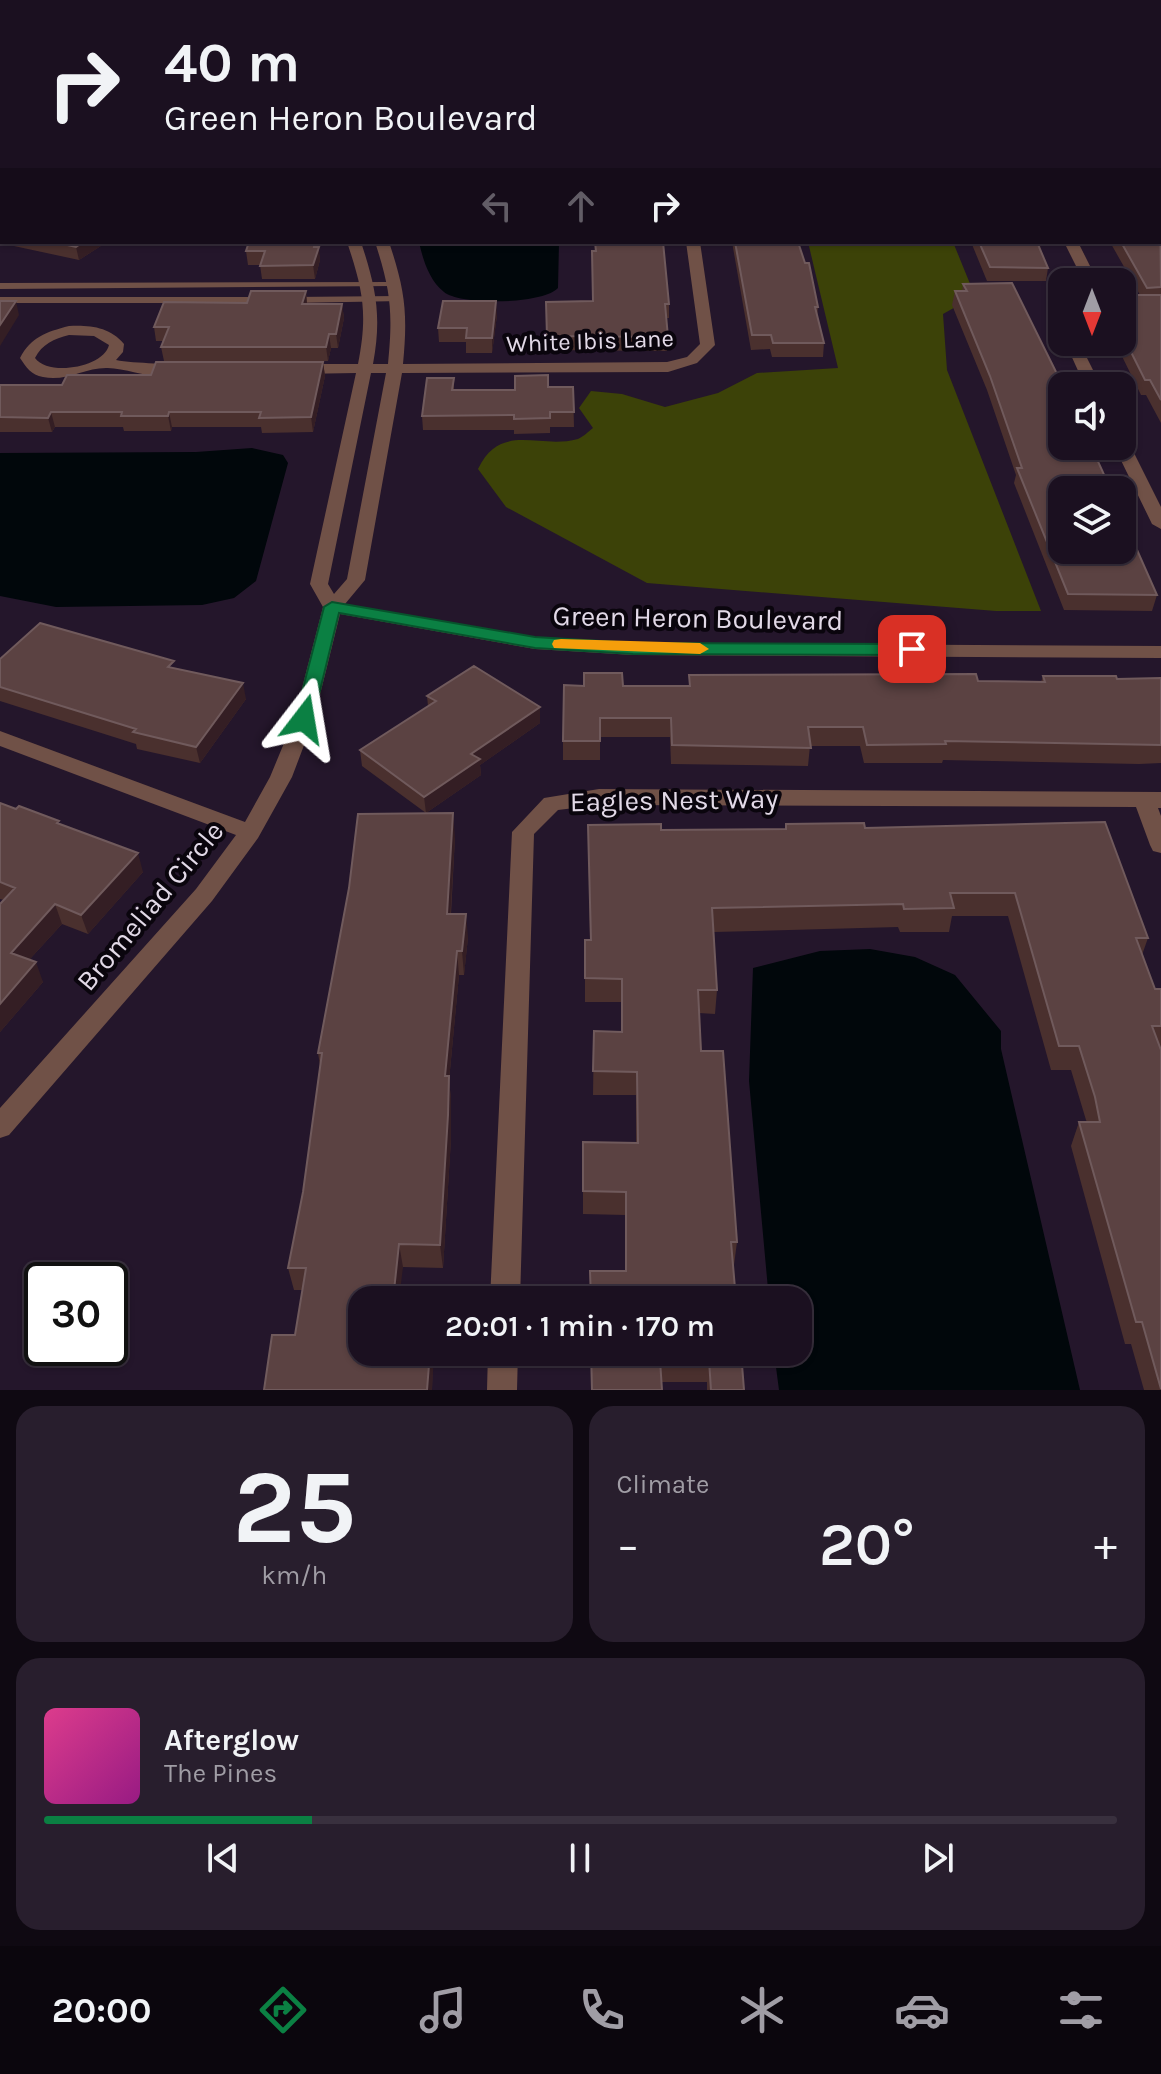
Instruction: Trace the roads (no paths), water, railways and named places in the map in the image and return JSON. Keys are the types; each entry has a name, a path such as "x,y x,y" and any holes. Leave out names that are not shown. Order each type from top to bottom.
{"street":[{"name":"Bromeliad Circle","path":"332,607 319,584 372,331 370,293 355,244"},
{"name":"Bromeliad Circle","path":"0,1127 204,895 250,832 281,777 304,719 332,607 356,580 395,368 397,291 383,244"},
{"name":"White Ibis Lane","path":"287,369 668,367 692,360 708,345 693,244"},
{"path":"1072,244 1084,268"},
{"path":"105,362 114,355 117,344 108,336 90,331 67,332 45,338 33,346 27,358 35,368 56,373 82,371 105,362 132,369 197,370"},
{"path":"1129,460 1161,524"},
{"name":"Green Heron Boulevard","path":"332,607 535,643 633,649 1161,652"},
{"path":"0,738 250,832"},
{"name":"Eagles Nest Way","path":"506,1286 523,832 552,803 599,797 1152,800"},
{"path":"1152,800 1161,845"},
{"path":"502,1390 503,1366"}],"lane":[{"path":"0,286 397,291"},
{"path":"0,300 397,291"}]}
